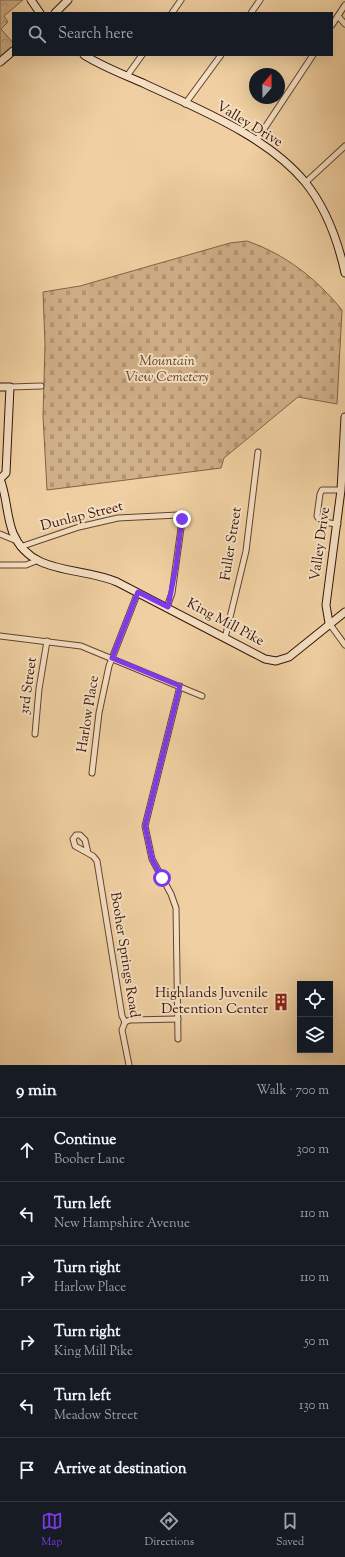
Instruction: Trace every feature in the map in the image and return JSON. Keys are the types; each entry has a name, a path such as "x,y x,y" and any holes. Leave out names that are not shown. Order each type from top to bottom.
{"main road":[{"path":"31,0 39,12"},
{"path":"56,12 68,0"},
{"path":"0,62 12,52"},
{"name":"Valley Drive","path":"86,56 186,104 256,141 284,161 305,183 326,216 338,246 345,273"},
{"path":"0,387 10,387 6,473 0,479 9,520 18,544"},
{"name":"Valley Drive","path":"329,623 326,605 338,524 345,417"},
{"name":"King Mill Pike","path":"18,544 36,561 50,566 99,576 138,592 265,659 282,660 294,653 329,623 345,612"}],"street":[{"path":"173,12 181,0"},
{"path":"252,12 260,0"},
{"path":"333,24 345,5"},
{"path":"338,16 345,24"},
{"path":"127,76 141,56"},
{"path":"186,104 220,56"},
{"path":"256,141 312,56"},
{"path":"305,183 345,146"},
{"path":"10,387 41,386"},
{"name":"Fuller Street","path":"225,638 246,551 258,452"},
{"path":"338,524 321,522 317,516 320,494 322,490 341,490"},
{"name":"Dunlap Street","path":"18,544 103,521 128,517 178,515 182,521 175,573 168,607"},
{"path":"0,534 18,544"},
{"path":"0,565 26,565 36,561"},
{"name":"Harlow Place","path":"92,773 99,713 112,658 138,592"},
{"name":"Valley Drive","path":"329,623 345,645"},
{"path":"0,636 81,646 202,696"},
{"name":"3rd Street","path":"35,734 39,689 47,641"},
{"path":"178,1040 176,908 172,894 152,859 145,826 180,686"},
{"name":"Booher Springs Road","path":"88,852 97,861 122,1016 125,1022 122,1030 129,1065"},
{"path":"125,1022 130,1020 178,1020"}],"green space":[{"path":"0,0 23,0 4,16 8,22 1,29 12,42 12,48 0,58"},
{"name":"Mountain View Cemetery","path":"247,241 261,246 287,260 322,288 342,310 337,404 298,397 224,458 221,468 47,490 43,416 45,344 43,292 80,286 230,243"}],"place":[{"name":"Highlands Juvenile Detention Center","path":"281,1002"}],"route":[{"path":"162,878 152,859 145,826 180,686 112,658 138,592 168,607 172,593 182,519"}]}
